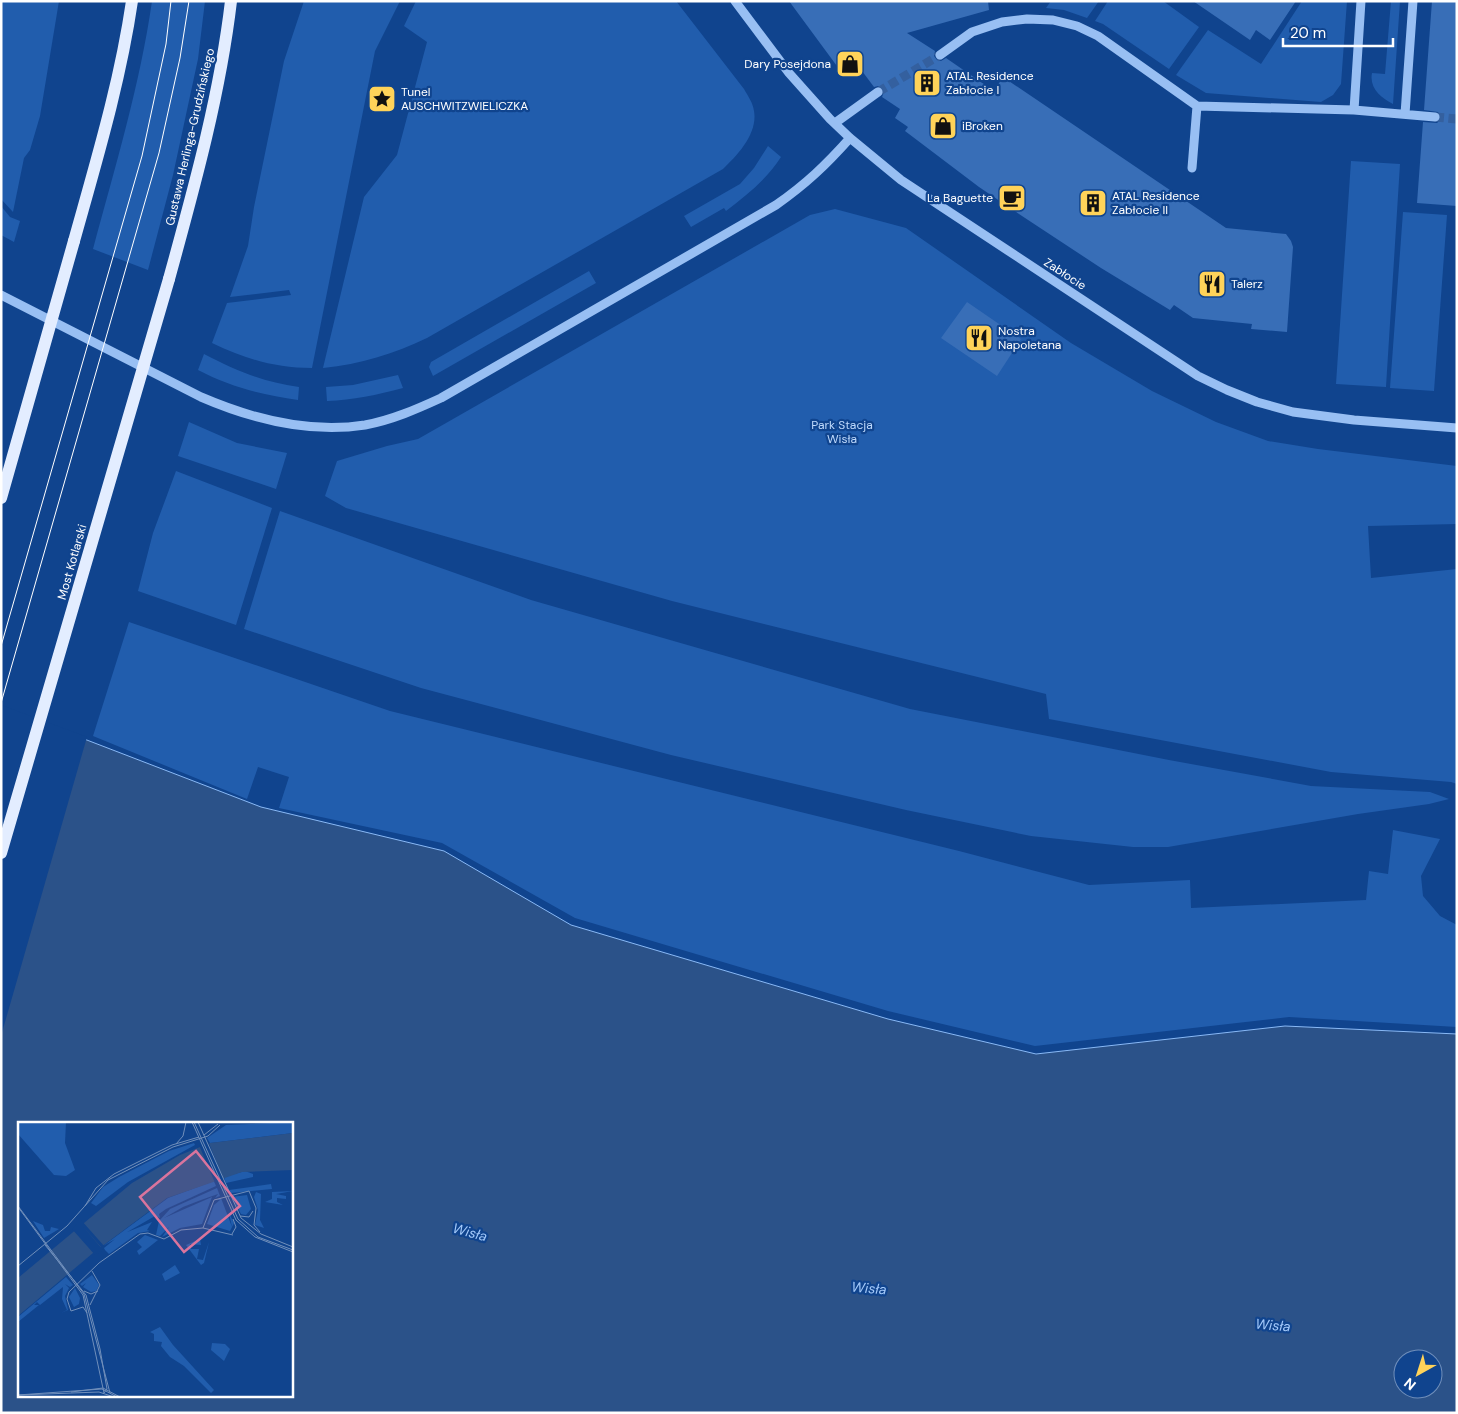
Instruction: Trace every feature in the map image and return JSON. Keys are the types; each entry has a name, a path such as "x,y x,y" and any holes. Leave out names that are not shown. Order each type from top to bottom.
{"main road":[{"path":"1,498 96,162 115,86 132,1"},
{"name":"Gustawa Herlinga-Grudzińskiego","path":"169,279 195,184 228,34 231,1"},
{"path":"228,34 239,1"},
{"name":"Most Kotlarski","path":"1,853 169,279"}],"street":[{"name":"Zabłocie","path":"735,1 789,73 834,123 901,180 1198,376 1257,402 1293,412 1354,420 1457,428"},
{"path":"1354,110 1361,1"},
{"path":"1406,114 1414,1"},
{"path":"940,54 972,32 1002,22 1027,18 1053,20 1077,26 1098,36 1197,106 1354,110 1435,117"},
{"path":"834,123 878,92"},
{"path":"1192,168 1197,106"},
{"path":"1,295 201,397 229,409 272,422 309,427 366,425 397,416 441,398 776,205 800,189 822,169 850,138"}],"green space":[{"path":"1,1 59,1 40,116 30,150 24,158 13,212 1,199"},
{"path":"152,1 205,1 198,59 173,175 148,270 93,249 134,95"},
{"path":"304,1 400,1 375,51 312,368 298,368 261,362 212,343 227,303 291,295 289,290 230,297 248,246 254,207 284,61"},
{"path":"416,1 676,1 744,89 753,108 753,127 746,143 723,169 427,338 376,358 323,368 364,197 397,155 427,42 404,26"},
{"path":"1051,1 1099,1 1087,18 1064,10 1046,8"},
{"path":"1108,1 1163,1 1199,27 1169,69 1103,24 1095,21"},
{"path":"1302,1 1347,1 1341,84 1333,95 1321,102 1206,93 1176,75 1208,30 1261,64"},
{"path":"1391,1 1400,1 1393,104 1377,92 1372,83 1372,73 1385,74"},
{"path":"768,146 781,157 763,180 726,211 724,208 691,227 684,216 740,184 754,168"},
{"path":"1351,161 1400,164 1386,387 1336,384"},
{"path":"1,206 10,217 20,221 14,242 1,235"},
{"name":"Park Stacja Wisła","path":"835,209 906,228 1071,343 1152,391 1216,422 1268,441 1457,466 1457,524 1368,526 1371,578 1457,569 1457,784 1331,772 1049,719 1046,694 672,601 346,508 325,496 337,461 418,439 810,215"},
{"path":"1403,212 1447,215 1434,391 1390,388"},
{"path":"589,271 596,283 433,376 429,367 431,362"},
{"path":"204,354 250,375 299,387 298,400 247,390 210,376 198,370"},
{"path":"398,375 403,388 365,397 327,401 326,387 353,385"},
{"path":"189,422 237,443 287,453 276,489 178,456"},
{"path":"176,471 272,508 236,625 138,591 153,533"},
{"path":"280,511 531,600 910,709 1311,786 1430,792 1449,799 1429,804 1358,814 1168,847 1133,847 1031,836 906,810 671,755 421,688 244,629"},
{"path":"129,622 390,711 959,851 1089,885 1190,880 1191,908 1366,900 1369,871 1388,874 1393,830 1440,839 1421,876 1423,896 1440,916 1457,925 1457,1027 1289,1017 1035,1046 888,1011 575,918 442,843 279,808 289,777 258,767 247,799 93,736"}],"water":[{"name":"Wisła","path":"1,707 261,807 444,851 571,925 888,1019 1036,1054 1285,1026 1457,1034 1457,1413 1,1413"}],"pier":[{"path":"1,705 87,737 1,1036"}],"building":[{"name":"ATAL Residence Zabłocie II","path":"789,1 988,1 989,10 907,33 935,51 934,56 937,60 941,61 946,58 994,91 1003,77 1226,228 1286,234 1293,247 1287,332 1251,329 1252,324 1193,318 1174,305 1170,310 1101,268 1022,216 979,187 905,131 908,127 895,118 900,109 882,97 883,88 874,87 859,67 845,77"},
{"path":"1193,1 1296,1 1270,40 1256,30 1250,40"},
{"path":"1432,1 1457,1 1457,206 1417,203 1423,122 1437,123 1441,117 1438,112 1424,110"},
{"path":"967,302 1021,339 997,376 941,338"}],"tunnel":[{"path":"878,92 940,55"},
{"path":"1435,117 1457,119"}],"tram line":[{"path":"1,646 142,156 166,44 171,1"},
{"path":"1,703 159,153 180,58 189,1"}],"place":[{"name":"Dary Posejdona","path":"850,64"},
{"name":"ATAL Residence Zabłocie I","path":"927,83"},
{"name":"Tunel AUSCHWITZWIELICZKA","path":"382,99"},
{"name":"iBroken","path":"943,126"},
{"name":"La Baguette","path":"1012,198"},
{"name":"ATAL Residence Zabłocie II","path":"1093,203"},
{"name":"Talerz","path":"1212,284"},
{"name":"Nostra Napoletana","path":"979,338"}]}
